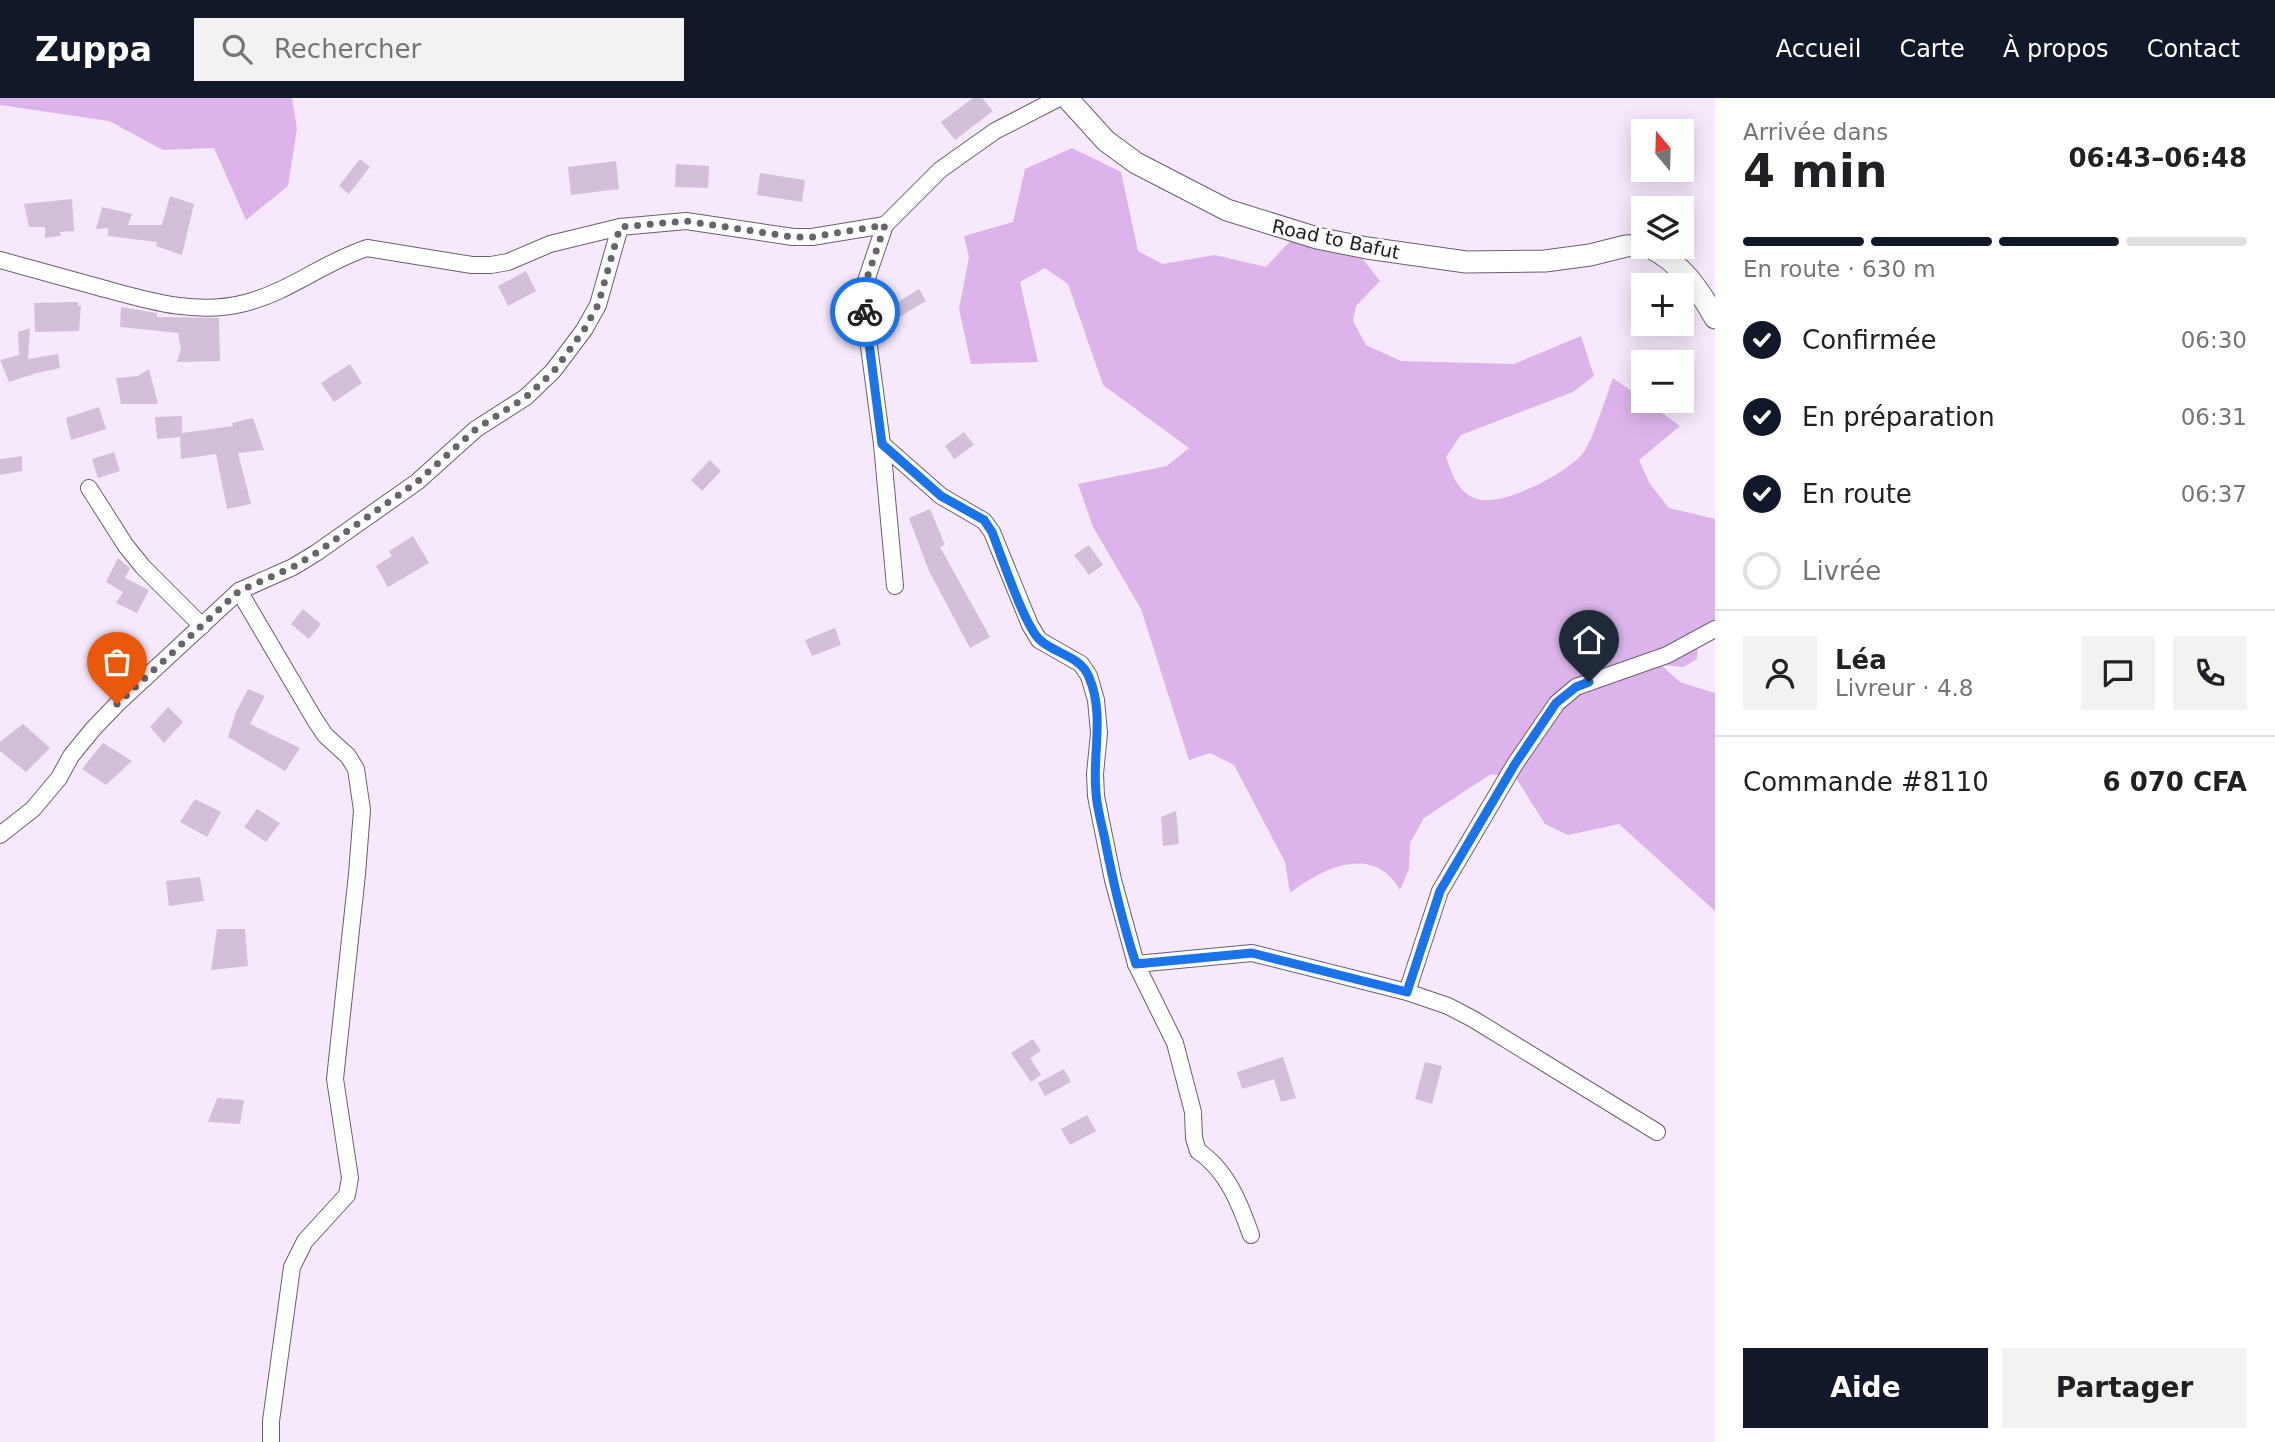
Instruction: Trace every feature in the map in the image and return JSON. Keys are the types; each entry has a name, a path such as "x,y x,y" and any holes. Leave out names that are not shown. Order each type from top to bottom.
{"street":[{"path":"895,586 882,444 864,309 865,284 885,225 940,170 995,131 1059,98"},
{"name":"Road to Bafut","path":"1067,98 1106,141 1136,163 1227,210 1317,238 1466,262 1545,261 1631,246"},
{"path":"0,260 180,308 213,307 243,304 270,295 350,253 366,248 472,265 491,265 508,262 550,244 620,227 686,221 793,237 812,237 885,225"},
{"path":"0,835 33,809 59,778 71,756 93,729 239,591 293,567 316,553 417,482 476,429 526,397 554,371 584,330 598,305 620,227"},
{"path":"1670,259 1683,271 1715,318"},
{"path":"882,444 941,496 984,520 992,532 1030,625 1040,640 1081,664 1089,676 1096,700 1099,733 1096,796 1113,880 1136,964 1175,1044 1193,1112 1194,1138 1198,1151 1209,1158 1225,1178 1240,1205 1251,1235"},
{"path":"89,488 142,567 202,626"},
{"path":"239,591 314,720 325,735 348,756 356,769 362,810 358,874 335,1079 349,1178 347,1195 305,1241 292,1267 271,1421 271,1442"},
{"path":"1407,992 1440,891 1515,764 1556,703 1576,687 1667,655 1715,629"},
{"path":"1136,964 1252,953 1407,992 1448,1006 1473,1019 1657,1132"}],"shaded area":[{"path":"0,98 292,98 297,129 288,186 246,220 214,148 163,150 109,121 0,105"},
{"path":"1072,148 1121,172 1138,251 1162,264 1215,255 1266,267 1306,224 1317,238 1362,258 1380,281 1356,306 1353,321 1366,345 1401,361 1514,364 1581,336 1594,376 1573,392 1461,435 1446,457 1457,482 1465,492 1477,499 1502,498 1518,493 1575,461 1587,448 1613,378 1631,391 1631,413 1662,413 1680,426 1639,460 1650,484 1669,508 1715,519 1715,636 1698,641 1697,659 1683,667 1661,665 1680,682 1715,693 1715,911 1619,824 1568,835 1545,824 1516,778 1491,774 1424,818 1410,843 1409,869 1400,890 1389,876 1376,867 1347,864 1317,875 1290,893 1285,862 1234,765 1210,753 1189,760 1141,609 1093,527 1078,484 1167,466 1189,448 1103,385 1068,284 1045,268 1020,282 1038,362 971,364 959,309 969,257 964,236 1013,222 1025,169"}],"building":[{"path":"973,98 982,98 993,111 955,140 941,122"},
{"path":"360,159 370,167 349,194 339,186"},
{"path":"616,161 619,189 571,195 568,167"},
{"path":"676,164 709,166 708,188 675,187"},
{"path":"760,173 805,180 802,202 757,195"},
{"path":"170,196 194,204 182,255 156,246 157,242 108,236 108,228 96,229 102,207 132,214 128,225 162,225"},
{"path":"72,199 74,231 60,232 61,236 45,238 45,227 29,227 24,204"},
{"path":"526,271 536,291 508,306 498,286"},
{"path":"919,289 926,301 894,320 887,309"},
{"path":"78,302 78,306 81,306 79,331 35,332 34,303"},
{"path":"121,307 157,313 157,317 219,318 220,361 177,362 181,349 178,333 120,327"},
{"path":"30,328 28,359 58,354 60,368 9,382 0,360 19,355 18,332"},
{"path":"350,364 362,383 334,402 321,383"},
{"path":"149,369 158,404 121,404 116,378 138,376"},
{"path":"99,407 106,429 71,440 66,418"},
{"path":"182,416 182,433 233,426 232,423 253,418 264,450 238,453 251,504 227,509 216,454 181,459 180,437 157,439 155,417"},
{"path":"964,432 974,445 954,459 945,446"},
{"path":"114,452 120,471 98,478 92,459"},
{"path":"22,456 22,471 0,475 0,459"},
{"path":"710,460 721,471 702,491 691,480"},
{"path":"930,509 945,545 940,547 990,637 970,648 929,571 909,518"},
{"path":"413,536 429,563 388,587 376,566 392,556 389,551"},
{"path":"1089,545 1103,565 1089,575 1074,555"},
{"path":"118,558 130,568 125,578 149,590 137,613 116,603 123,592 106,582"},
{"path":"303,609 321,624 309,639 291,624"},
{"path":"835,628 841,645 812,656 805,640"},
{"path":"248,689 265,696 250,724 300,748 285,771 228,737 236,712"},
{"path":"168,707 183,722 164,743 150,727"},
{"path":"23,724 50,748 26,772 0,751 0,742"},
{"path":"103,743 132,761 106,785 82,769"},
{"path":"195,799 221,812 207,837 180,822"},
{"path":"257,809 280,823 266,842 244,827"},
{"path":"1176,811 1179,844 1163,846 1161,817"},
{"path":"200,877 204,901 169,906 166,881"},
{"path":"217,929 245,929 248,966 211,970"},
{"path":"1033,1039 1041,1051 1030,1058 1041,1075 1031,1082 1011,1053"},
{"path":"1283,1057 1296,1098 1281,1102 1274,1079 1242,1089 1237,1072"},
{"path":"1425,1062 1442,1066 1432,1104 1415,1099"},
{"path":"1064,1069 1071,1082 1045,1096 1038,1083"},
{"path":"217,1098 244,1100 240,1124 208,1122"},
{"path":"1087,1115 1096,1131 1070,1145 1061,1129"}],"way so far":[{"path":"117,704 239,591 293,567 316,553 417,482 476,429 526,397 554,371 584,330 598,305 620,227 686,221 793,237 812,237 885,225 865,284 865,312"}],"route":[{"path":"865,312 882,444 941,496 984,520 992,532 1030,625 1040,640 1081,664 1089,676 1096,700 1099,733 1096,796 1113,880 1136,964 1252,953 1407,992 1440,891 1515,764 1556,703 1576,687 1589,682"}]}
